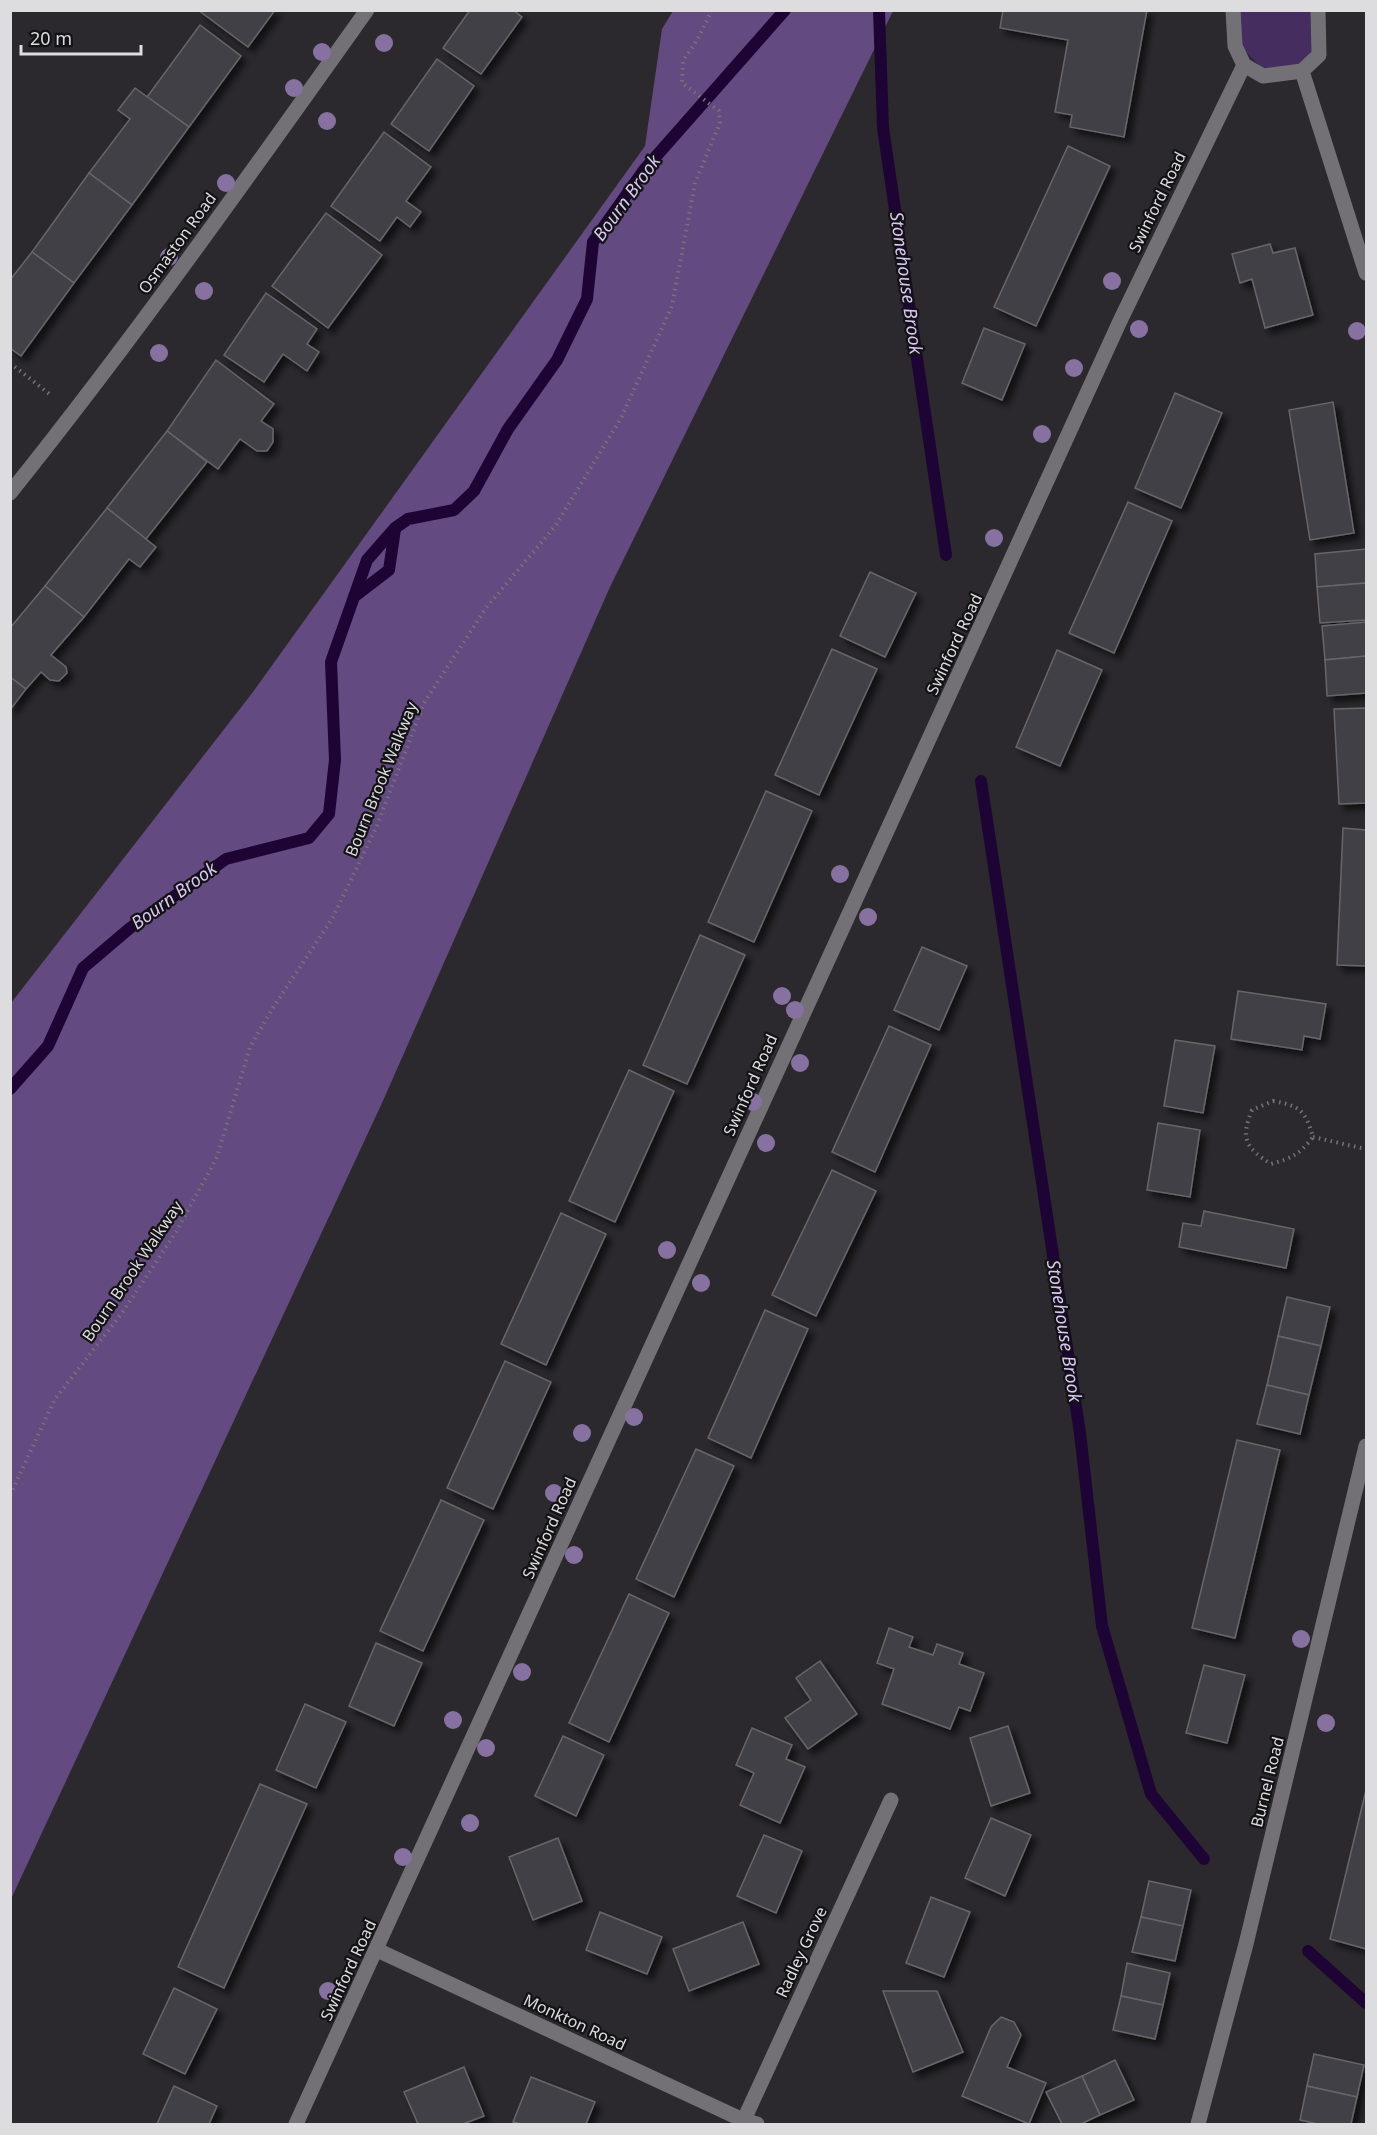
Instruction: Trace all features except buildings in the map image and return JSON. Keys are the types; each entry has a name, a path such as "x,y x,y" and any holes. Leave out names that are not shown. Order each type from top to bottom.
{"street":[{"name":"Osmaston Road","path":"10,493 74,414 280,134 367,10"},
{"path":"1233,10 1235,45 1244,65 1263,76 1302,71 1319,55 1318,10"},
{"name":"Swinford Road","path":"296,2124 1120,321 1244,65"},
{"path":"1302,71 1366,273"},
{"name":"Burnel Road","path":"1198,2124 1246,1944 1366,1446"},
{"name":"Radley Grove","path":"747,2123 891,1800"},
{"name":"Monkton Road","path":"377,1950 747,2123"}],"path":[{"name":"Bourn Brook Walkway","path":"10,1495 55,1399 122,1313 176,1232 217,1157 250,1047 274,1006 332,919 376,828 424,703 486,608 556,525 621,418 672,306 695,183 720,123 719,111 682,83 683,61 712,10"},
{"path":"10,363 74,414"},
{"path":"1273,1101 1295,1105 1308,1120 1313,1137 1306,1147 1292,1158 1271,1164 1252,1152 1245,1126 1252,1110 1273,1101"},
{"path":"1313,1137 1366,1149"}],"shaded area":[{"path":"673,11 893,11 610,587 382,1103 11,1899 11,1003 253,692 645,146 662,29"},
{"path":"1240,11 1313,11 1311,55 1297,66 1262,68 1239,45"}],"waterway":[{"name":"Bourn Brook","path":"10,1089 48,1046 83,968 130,928 226,859 309,838 329,814 335,760 331,662 367,560 395,528 408,519 454,510 474,491 508,429 557,360 587,299 593,242 644,170 785,10"},
{"name":"Stonehouse Brook","path":"879,10 883,128 946,555"},
{"name":"Bourn Brook","path":"355,596 389,570 395,529"},
{"name":"Stonehouse Brook","path":"981,781 1080,1433 1102,1626 1151,1794 1204,1859"},
{"name":"Stonehouse Brook","path":"1308,1951 1366,2003"}]}
